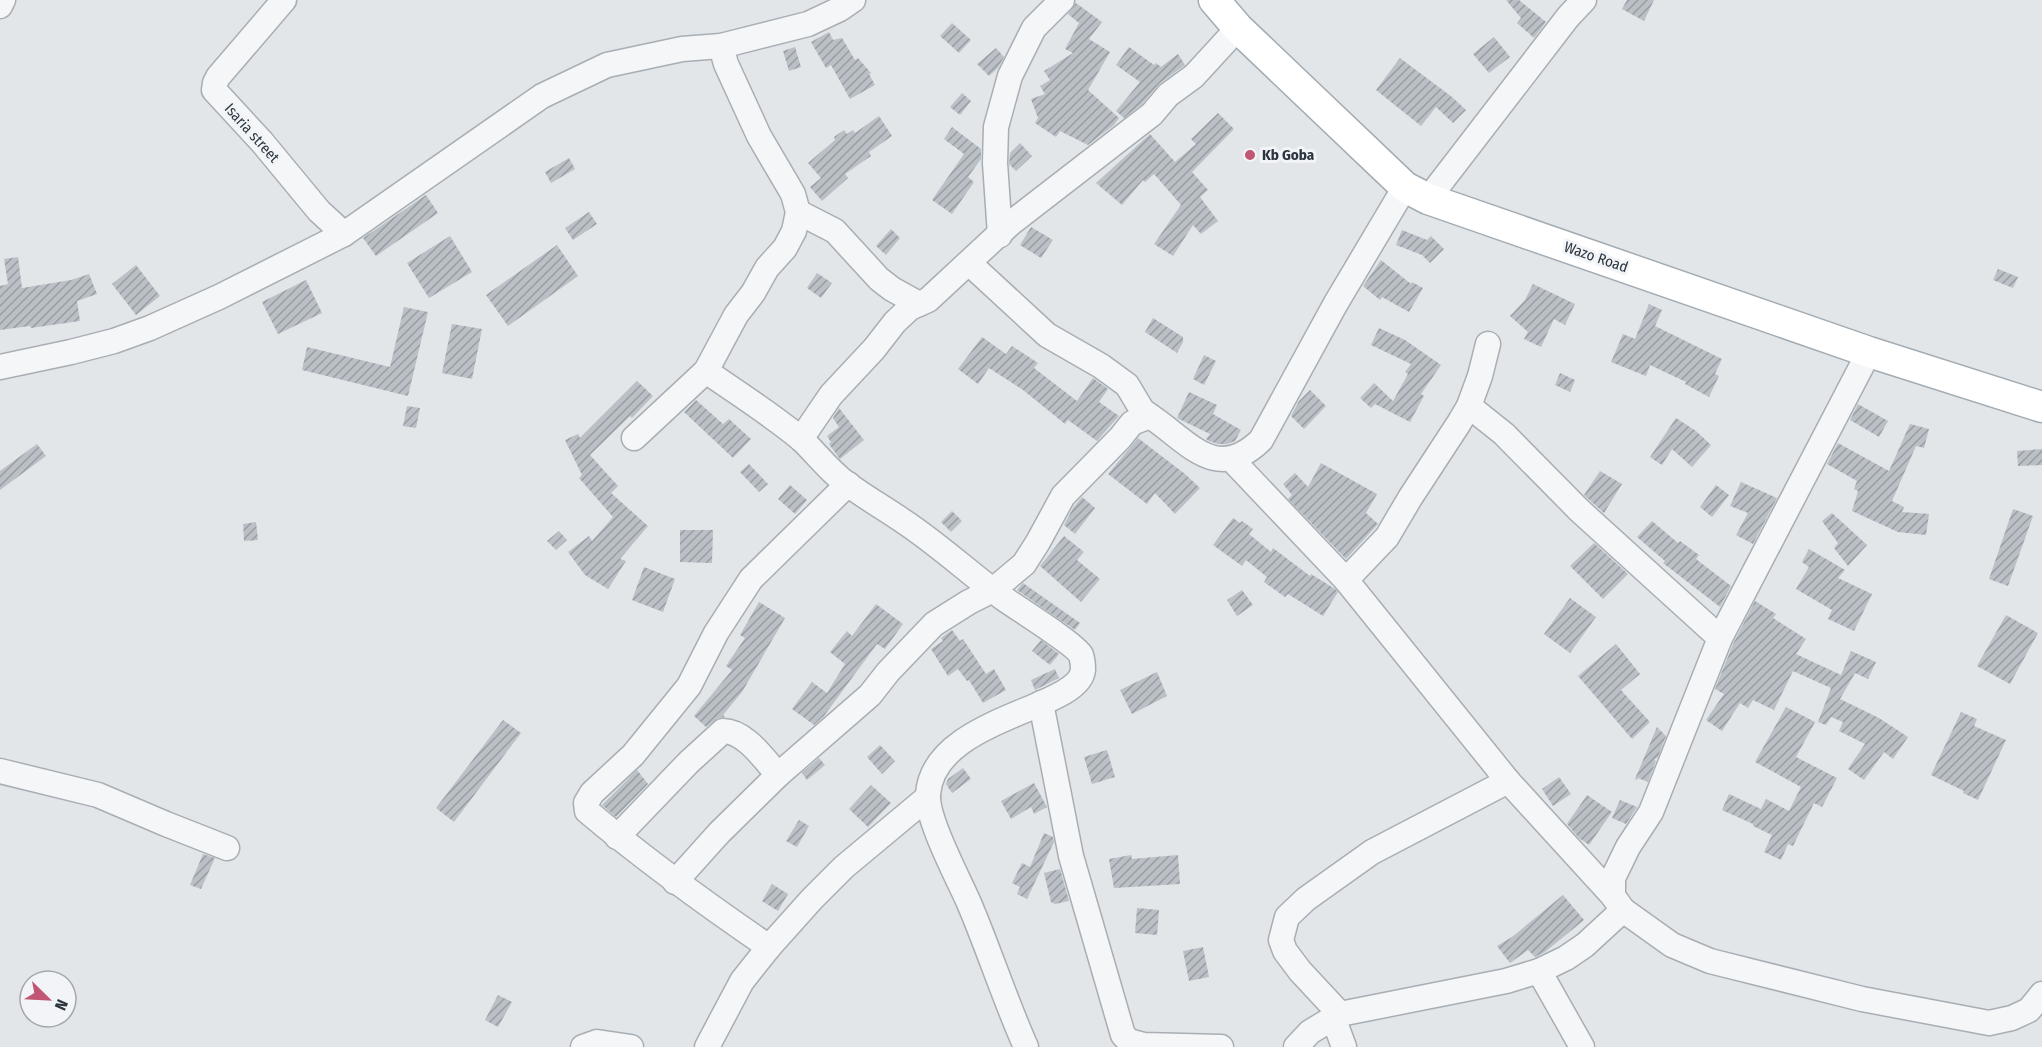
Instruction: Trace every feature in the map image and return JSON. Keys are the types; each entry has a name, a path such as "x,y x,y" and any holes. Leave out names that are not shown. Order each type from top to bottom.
{"main road":[{"name":"Wazo Road","path":"1214,0 1238,28 1417,193 1869,352 2042,406"}],"street":[{"path":"0,6 3,0"},
{"name":"Isaria street","path":"284,0 218,77 214,90 262,142 319,211 344,234"},
{"path":"0,367 114,341 207,303 344,234 542,96 607,65 682,49 721,46 808,24 840,9 853,0"},
{"path":"1000,235 995,164 996,127 1017,59 1034,28 1062,0"},
{"path":"969,263 1047,335 1101,366 1127,385 1142,410 1166,426 1197,452 1210,458 1224,460 1238,457 1251,450 1261,440 1336,303 1417,193 1584,0"},
{"path":"801,439 831,395 874,349 895,322 910,308 928,300 1011,223 1152,114 1168,95 1194,76 1238,28"},
{"path":"634,438 706,371 736,315 794,231 798,212 793,194 759,136 726,64 721,46"},
{"path":"798,212 835,231 879,279 919,304"},
{"path":"1346,580 1387,537 1469,406 1488,344"},
{"path":"1296,1047 1310,1032 1336,1015 1506,981 1539,971 1566,958 1585,945 1618,903 1613,878 1628,847 1651,812 1720,638 1869,352"},
{"path":"706,371 801,439 848,484 903,521 1081,655 1083,671 1077,682 1065,691 961,741 937,764 927,797 937,831 969,903 1026,1047"},
{"path":"1469,406 1504,434 1580,510 1720,638"},
{"path":"675,882 719,833 778,775 870,695 888,672 934,624 993,590 1024,564 1063,496 1132,423 1150,416"},
{"path":"1238,457 1235,463 1346,580 1508,781 1618,903 1672,945 1710,961 1862,999 1989,1023 2012,1018 2030,1010 2042,994"},
{"path":"769,947 675,882 617,837 587,811 586,803 592,793 633,755 689,686 716,633 751,579 848,484"},
{"path":"1041,703 1071,856 1123,1035 1130,1041 1144,1045 1221,1047"},
{"path":"617,837 689,762 723,731 731,731 742,737 778,775"},
{"path":"0,771 98,795 227,848"},
{"path":"1344,1047 1336,1015 1285,951 1281,940 1287,917 1324,885 1372,852 1508,781"},
{"path":"707,1047 742,981 812,898 844,867 927,797"},
{"path":"1539,971 1582,1047"},
{"path":"582,1047 597,1042 631,1047"}],"building":[{"path":"1506,0 1519,0 1546,22 1534,38 1517,23 1521,18"},
{"path":"1627,0 1654,0 1644,21 1622,9"},
{"path":"1076,3 1102,22 1089,39 1110,52 1088,90 1119,118 1114,125 1088,145 1060,131 1056,137 1035,123 1038,118 1031,99 1045,94 1040,86 1050,80 1044,71 1073,53 1065,49 1079,23 1068,14"},
{"path":"952,23 971,40 959,53 940,36"},
{"path":"829,32 833,40 842,38 855,60 858,58 871,73 869,74 875,85 850,99 831,65 826,68 811,42"},
{"path":"1494,37 1510,57 1489,73 1473,54"},
{"path":"795,47 801,67 789,71 783,51"},
{"path":"1129,47 1154,65 1156,63 1161,67 1178,54 1185,65 1159,84 1142,104 1124,118 1116,111 1140,82 1116,65"},
{"path":"996,48 1004,57 998,68 989,76 977,64"},
{"path":"1400,58 1466,110 1453,123 1436,107 1421,126 1376,90"},
{"path":"962,93 971,101 960,115 950,107"},
{"path":"1218,113 1234,129 1192,172 1208,190 1200,197 1218,221 1201,234 1193,225 1173,256 1154,244 1181,205 1154,174 1145,182 1143,180 1122,205 1096,183 1150,134 1175,162 1196,144 1191,139"},
{"path":"879,116 892,136 869,152 871,156 845,174 848,178 822,201 810,187 821,178 808,163 844,130 847,134 853,130 855,133"},
{"path":"952,127 981,149 981,159 968,177 974,182 952,214 932,200 964,154 944,139"},
{"path":"1020,143 1032,156 1016,171 1009,164 1010,153"},
{"path":"569,158 575,169 551,183 545,172"},
{"path":"426,195 438,213 376,256 363,238"},
{"path":"589,212 597,224 573,240 565,228"},
{"path":"1031,227 1053,240 1041,258 1020,245"},
{"path":"891,229 900,238 886,255 876,246"},
{"path":"1402,230 1427,240 1431,236 1444,249 1430,263 1422,255 1396,245"},
{"path":"450,236 472,272 429,298 407,263"},
{"path":"557,245 578,276 508,326 486,295"},
{"path":"18,257 22,288 71,280 89,274 97,294 77,301 80,321 0,330 0,286 8,284 4,259"},
{"path":"1381,260 1411,284 1412,282 1423,288 1409,312 1382,297 1380,300 1363,286"},
{"path":"136,265 160,296 136,315 112,284"},
{"path":"1998,269 2018,277 2013,288 1993,280"},
{"path":"817,273 832,283 821,298 807,288"},
{"path":"306,280 322,313 278,334 262,302"},
{"path":"1533,284 1575,304 1565,325 1554,319 1541,347 1524,339 1528,332 1510,316 1525,300"},
{"path":"1649,304 1662,310 1655,326 1722,359 1715,374 1719,376 1709,397 1685,384 1686,382 1650,365 1646,376 1611,362 1623,334 1635,339"},
{"path":"404,307 428,312 408,396 302,370 307,347 390,367"},
{"path":"1153,318 1183,337 1177,353 1145,332"},
{"path":"452,324 482,329 472,379 442,373"},
{"path":"1379,328 1405,340 1441,365 1421,394 1424,396 1410,422 1375,404 1371,408 1360,398 1374,383 1393,401 1408,374 1405,372 1411,364 1371,345"},
{"path":"982,337 1006,354 1012,346 1038,363 1034,368 1077,401 1093,378 1108,389 1099,402 1119,416 1097,441 1068,420 1065,424 1023,390 989,368 978,384 958,369"},
{"path":"1204,355 1216,361 1204,385 1193,379"},
{"path":"1560,373 1575,380 1570,392 1555,385"},
{"path":"637,381 653,396 590,455 618,486 611,493 648,526 620,559 626,561 608,589 585,575 568,552 589,536 592,541 613,517 579,478 582,475 565,440 578,434 580,438"},
{"path":"1310,390 1326,406 1304,429 1291,416 1299,401"},
{"path":"1189,392 1217,405 1213,414 1241,430 1235,441 1218,444 1209,441 1206,439 1210,434 1177,418"},
{"path":"696,400 723,424 729,419 751,439 733,458 684,412"},
{"path":"1858,404 1888,421 1879,437 1850,420"},
{"path":"407,406 420,408 416,428 403,426"},
{"path":"839,408 864,440 840,459 829,444 831,442 827,436 839,427 833,418"},
{"path":"1676,418 1696,431 1711,445 1692,467 1672,449 1662,465 1650,457"},
{"path":"1910,424 1929,429 1924,448 1916,446 1892,501 1904,507 1902,512 1929,514 1926,535 1898,532 1852,511 1858,491 1854,489 1857,481 1827,464 1838,443 1889,471"},
{"path":"1138,438 1200,488 1175,514 1155,493 1147,504 1108,474"},
{"path":"37,444 46,456 0,490 0,471"},
{"path":"2042,449 2042,465 2018,466 2017,451"},
{"path":"1321,463 1377,494 1366,513 1378,524 1346,559 1288,499 1292,495 1283,484 1295,473 1308,487"},
{"path":"749,464 768,484 759,492 740,472"},
{"path":"1600,471 1622,484 1604,513 1584,495"},
{"path":"1741,482 1777,498 1753,544 1736,535 1748,513 1730,506"},
{"path":"790,485 807,500 795,514 778,499"},
{"path":"1716,485 1729,495 1712,517 1700,507"},
{"path":"1082,497 1095,508 1075,534 1064,525"},
{"path":"2013,509 2033,516 2008,586 1989,579"},
{"path":"952,511 962,521 951,532 941,522"},
{"path":"1832,513 1867,545 1848,566 1834,548 1838,543 1822,521"},
{"path":"1233,518 1253,529 1249,534 1271,552 1273,548 1310,576 1311,574 1338,592 1323,616 1288,594 1285,597 1264,582 1267,577 1246,560 1242,566 1213,545"},
{"path":"1652,521 1678,543 1680,541 1699,555 1696,559 1731,586 1720,607 1663,563 1665,561 1637,537"},
{"path":"256,522 258,540 244,541 243,524"},
{"path":"680,530 713,530 712,563 680,562"},
{"path":"559,531 567,540 556,550 547,541"},
{"path":"1064,536 1084,552 1077,560 1100,579 1081,602 1040,566"},
{"path":"1594,543 1628,574 1603,599 1570,566"},
{"path":"1809,549 1845,570 1838,578 1872,594 1854,631 1828,619 1832,610 1796,589 1809,567 1802,562"},
{"path":"644,567 675,579 663,612 632,600"},
{"path":"1023,583 1080,623 1075,630 1017,590"},
{"path":"1242,590 1253,605 1237,616 1227,600"},
{"path":"1570,598 1596,617 1570,653 1544,634"},
{"path":"1755,601 1776,614 1773,618 1806,639 1796,654 1841,675 1851,651 1876,662 1868,679 1855,673 1840,699 1879,718 1908,737 1893,759 1884,752 1864,780 1848,769 1865,744 1839,731 1843,722 1831,717 1826,725 1818,722 1831,688 1793,671 1774,710 1753,700 1748,708 1740,703 1722,731 1706,720 1724,694 1715,689 1733,644"},
{"path":"759,602 785,618 742,692 723,715 725,717 718,718 706,727 694,716 732,670 726,666 745,638 740,635"},
{"path":"876,604 903,624 885,649 877,644 824,716 814,725 792,709 812,682 827,693 845,664 830,652 847,631 852,636"},
{"path":"2006,615 2038,633 2010,684 1977,666"},
{"path":"952,630 960,641 963,639 986,674 994,669 1006,690 983,703 969,680 967,681 958,669 948,676 931,649 943,641 941,638"},
{"path":"1041,640 1059,654 1050,665 1032,651"},
{"path":"1616,644 1640,674 1621,690 1650,722 1632,739 1578,676"},
{"path":"1055,669 1059,678 1035,690 1031,680"},
{"path":"1157,672 1167,696 1132,714 1120,690"},
{"path":"1786,707 1815,722 1796,757 1837,778 1822,807 1814,803 1793,846 1788,844 1781,860 1764,852 1772,835 1722,810 1729,794 1761,809 1766,799 1789,811 1801,787 1755,762"},
{"path":"1961,712 1977,719 1974,726 2006,740 1978,800 1931,775"},
{"path":"503,720 521,733 454,822 436,808"},
{"path":"1657,727 1666,736 1658,757 1654,760 1656,761 1648,782 1638,778 1637,780 1635,779"},
{"path":"880,745 895,761 882,774 867,757"},
{"path":"1107,750 1115,777 1092,784 1084,757"},
{"path":"819,758 825,765 807,780 802,773"},
{"path":"963,768 971,779 952,793 946,784 948,779"},
{"path":"637,770 648,784 616,817 602,805"},
{"path":"1559,777 1571,794 1553,806 1542,789"},
{"path":"1034,783 1047,807 1034,814 1031,807 1011,819 1001,801"},
{"path":"871,785 891,803 868,827 849,809"},
{"path":"1587,795 1612,812 1589,845 1579,838 1567,824"},
{"path":"1620,800 1637,807 1626,824 1612,818"},
{"path":"799,820 809,826 797,847 786,841"},
{"path":"1044,833 1053,837 1054,842 1027,899 1017,894 1020,887 1012,883 1022,863 1030,867"},
{"path":"203,854 215,858 201,889 190,885"},
{"path":"1131,855 1132,859 1178,855 1180,884 1114,888 1109,859"},
{"path":"1060,869 1069,901 1055,904 1051,902 1044,873"},
{"path":"772,884 788,894 778,911 762,901"},
{"path":"1563,895 1584,920 1545,952 1535,957 1528,950 1510,963 1497,946 1512,937"},
{"path":"1137,908 1159,910 1157,935 1135,933"},
{"path":"1203,947 1209,977 1189,981 1183,951"},
{"path":"498,995 512,1002 498,1027 485,1020"}],"place":[{"name":"Kb Goba","path":"1250,155"}]}
